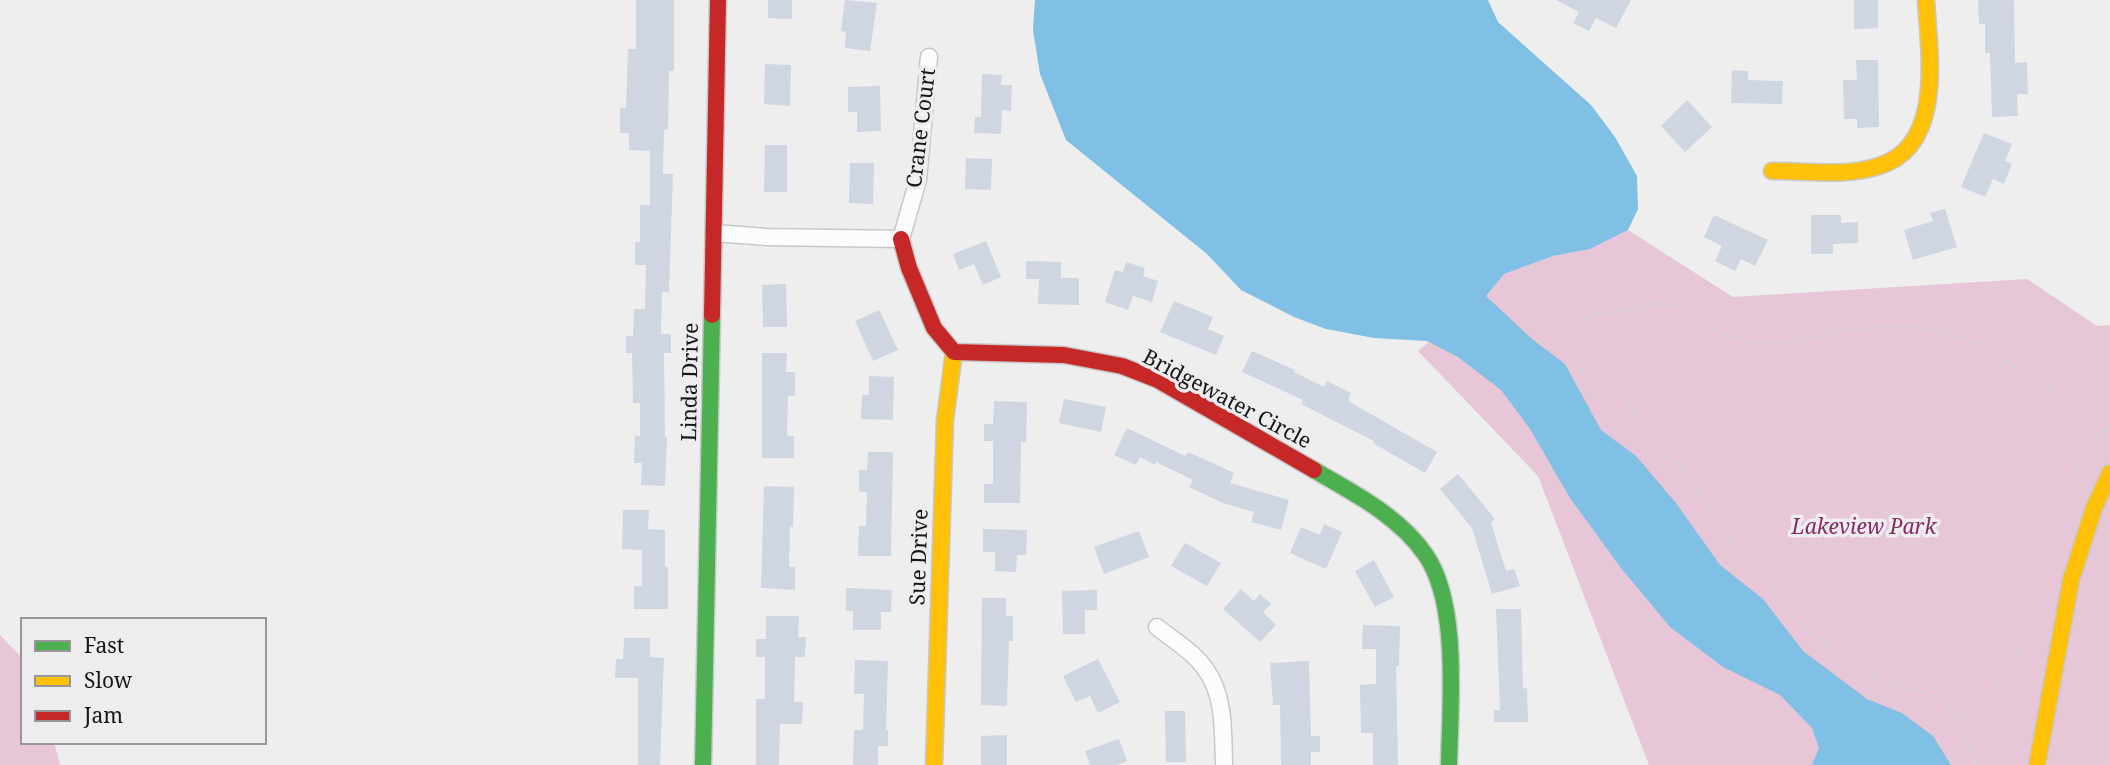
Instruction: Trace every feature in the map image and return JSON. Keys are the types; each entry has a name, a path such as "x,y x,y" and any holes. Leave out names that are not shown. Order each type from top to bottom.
{"street":[{"name":"Linda Drive","path":"703,765 718,0"},
{"path":"1772,171 1861,170 1882,166 1901,156 1915,141 1924,123 1930,83 1926,0"},
{"name":"Crane Court","path":"901,239 918,180 929,57"},
{"path":"714,233 766,237 901,239 909,268 934,328 954,352"},
{"name":"Sue Drive","path":"934,765 945,421 954,352"},
{"name":"Bridgewater Circle","path":"954,352 1064,355 1122,366 1158,380 1364,500 1410,537 1433,567 1444,604 1448,662 1449,765"},
{"path":"2037,765 2061,616 2075,559 2094,503 2110,473"},
{"path":"1157,627 1193,655 1206,670 1215,687 1223,725 1224,765"}],"path":[{"path":"1961,720 1995,689 2028,637 2040,612 2038,548 2063,493 2095,440 2110,421 2101,414 2059,396 1981,344 1933,330 1899,326 1841,330 1789,342 1756,343 1725,336 1684,308 1662,303 1594,315 1582,321 1577,331 1583,344 1593,354 1595,368 1603,383 1618,390 1629,401 1641,427 1689,477 1739,552 1783,597 1790,616 1821,640 1836,657 1857,670 1882,681 1927,693 1943,701 1961,720 1975,765"}],"green space":[{"name":"Lakeview Park","path":"1628,230 1733,297 2027,279 2097,326 2110,325 2110,765 1649,765 1538,476 1418,351 1486,295 1504,274 1553,256 1590,249"},
{"path":"0,635 21,657 21,744 55,744 60,765 0,765"}],"water":[{"path":"1035,0 1488,0 1498,22 1591,105 1615,137 1637,176 1638,209 1628,230 1590,249 1553,256 1504,274 1486,296 1532,339 1565,364 1601,430 1636,456 1676,503 1720,565 1763,599 1803,651 1867,699 1902,713 1933,736 1951,765 1812,765 1819,748 1812,728 1780,695 1723,667 1670,627 1621,568 1570,498 1530,429 1501,390 1458,357 1427,341 1374,338 1326,329 1294,317 1241,290 1207,254 1066,140 1040,74 1033,30"}],"building":[{"path":"636,0 674,0 674,71 669,71 668,130 664,130 663,174 673,174 669,292 662,292 661,334 671,334 671,353 664,353 667,437 665,486 641,485 642,463 634,463 635,436 640,436 640,403 633,403 632,353 626,353 626,336 633,336 634,309 645,309 646,265 635,265 635,242 640,242 640,205 650,205 650,151 629,150 629,133 620,133 620,108 626,108 628,49 636,49"},
{"path":"768,0 792,0 792,19 768,18"},
{"path":"845,0 877,3 870,51 845,48 846,32 841,31"},
{"path":"1556,0 1631,0 1616,28 1596,18 1589,31 1573,23 1579,12"},
{"path":"1854,0 1878,0 1878,28 1854,29"},
{"path":"1978,0 2014,0 2015,63 2027,62 2028,94 2017,94 2018,116 1992,117 1990,53 1985,53 1985,24 1979,24"},
{"path":"1856,60 1878,60 1879,127 1857,128 1857,119 1844,119 1843,80 1857,80"},
{"path":"765,64 791,65 790,106 764,104"},
{"path":"1732,70 1748,71 1748,80 1783,81 1782,104 1731,103"},
{"path":"982,74 1002,75 1001,85 1012,85 1011,111 1002,110 1001,134 974,133 975,117 981,117"},
{"path":"880,86 881,131 857,132 857,112 848,112 848,87"},
{"path":"1687,100 1712,127 1685,152 1661,126"},
{"path":"1984,133 2012,144 2005,161 2012,164 2004,184 1993,179 1985,197 1961,187"},
{"path":"765,145 787,145 787,192 764,192"},
{"path":"966,158 992,159 991,190 965,189"},
{"path":"850,163 874,163 873,204 849,203"},
{"path":"1945,209 1957,247 1913,260 1904,230 1933,221 1930,213"},
{"path":"1714,215 1768,240 1755,266 1741,259 1735,271 1715,261 1722,246 1704,237"},
{"path":"1811,215 1841,215 1841,223 1858,222 1858,243 1833,244 1833,254 1811,254"},
{"path":"986,241 1001,277 983,285 974,264 959,270 953,254"},
{"path":"1026,261 1061,262 1061,278 1079,278 1079,305 1038,304 1039,279 1026,279"},
{"path":"1126,262 1145,268 1143,276 1158,281 1152,302 1133,296 1128,310 1105,302 1115,270 1123,272"},
{"path":"786,284 787,327 763,327 762,285"},
{"path":"1174,301 1213,317 1208,329 1224,336 1216,355 1160,332"},
{"path":"879,310 898,350 873,361 855,321"},
{"path":"1252,351 1295,370 1294,372 1324,387 1327,381 1351,393 1348,401 1437,452 1425,473 1373,443 1374,441 1301,404 1303,400 1242,372"},
{"path":"762,353 787,353 786,372 795,372 795,396 788,396 787,436 794,436 794,458 762,458"},
{"path":"869,376 894,377 893,420 861,419 862,395 869,395"},
{"path":"1064,399 1106,407 1101,432 1059,423"},
{"path":"994,401 1027,402 1026,442 1021,442 1020,503 984,503 984,484 993,484 993,441 984,441 984,424 993,424"},
{"path":"1127,428 1185,456 1188,452 1234,473 1230,483 1289,500 1281,530 1251,522 1254,512 1223,503 1189,487 1193,480 1156,462 1155,465 1140,457 1136,465 1114,455"},
{"path":"868,452 893,452 891,556 858,556 859,526 866,526 867,492 859,492 859,470 867,470"},
{"path":"1458,474 1495,519 1491,523 1506,571 1514,569 1520,586 1492,594 1472,528 1440,489"},
{"path":"764,486 794,487 789,567 795,567 795,590 761,588"},
{"path":"623,510 649,510 648,529 665,530 668,609 634,609 634,586 642,586 642,550 622,549"},
{"path":"1324,524 1342,532 1326,569 1290,553 1301,527 1320,535"},
{"path":"983,529 1027,530 1026,555 1017,555 1016,572 995,571 995,552 983,552"},
{"path":"1139,531 1149,557 1104,574 1094,547"},
{"path":"1185,543 1221,563 1207,586 1171,566"},
{"path":"1374,560 1394,597 1375,607 1355,571"},
{"path":"846,588 892,590 891,612 881,612 881,630 853,630 853,611 846,611"},
{"path":"1241,589 1254,601 1260,594 1271,604 1263,612 1276,625 1260,642 1223,609"},
{"path":"1097,590 1097,610 1085,610 1085,634 1063,634 1062,591"},
{"path":"982,598 1006,598 1006,616 1013,616 1013,641 1009,641 1007,706 981,705"},
{"path":"1496,609 1521,609 1523,689 1527,688 1528,722 1494,722 1494,710 1500,710"},
{"path":"766,616 799,616 798,637 806,637 805,657 795,657 794,702 803,702 802,724 780,724 779,765 756,765 756,699 765,699 765,657 756,657 756,639 766,639"},
{"path":"1363,625 1400,626 1399,666 1396,666 1398,765 1373,765 1373,733 1361,733 1360,685 1376,684 1376,649 1362,649"},
{"path":"624,638 650,638 650,657 664,658 660,765 638,765 638,678 615,678 616,659 623,659"},
{"path":"1098,659 1120,702 1098,713 1090,696 1076,702 1063,676"},
{"path":"855,660 888,661 888,746 878,746 878,765 853,765 854,730 863,730 864,694 854,694"},
{"path":"1309,661 1311,736 1320,736 1320,752 1311,752 1311,765 1281,765 1280,705 1273,705 1270,663"},
{"path":"1165,711 1185,711 1186,762 1166,762"},
{"path":"1007,735 1007,765 981,765 981,736"},
{"path":"1119,739 1127,761 1117,765 1090,765 1085,751"}],"traffic: fast":[{"path":"703,765 712,315"},
{"path":"1314,470 1374,506 1402,528 1425,554 1436,575 1444,599 1450,656 1449,765"}],"traffic: slow":[{"path":"1772,171 1826,173 1866,169 1879,166 1900,155 1915,139 1924,119 1930,71 1926,0"},
{"path":"934,765 945,420 954,352"},
{"path":"2037,765 2071,580 2094,508 2110,473"}],"traffic: jam":[{"path":"712,315 718,0"},
{"path":"901,239 909,268 934,328 954,352 1064,355 1122,366 1158,380 1314,470"}]}
